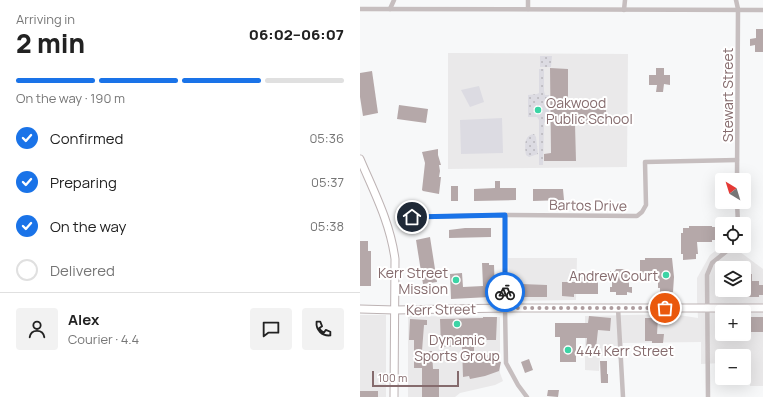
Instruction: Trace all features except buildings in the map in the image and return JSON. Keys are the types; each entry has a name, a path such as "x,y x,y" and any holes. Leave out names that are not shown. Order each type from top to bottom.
{"main road":[{"path":"360,159 388,223 393,240 395,258 394,397"},
{"name":"Kerr Street","path":"360,309 763,308"}],"street":[{"path":"390,9 394,0"},
{"path":"528,0 528,9"},
{"path":"624,0 624,10"},
{"name":"Stewart Street","path":"736,0 738,10 737,173"},
{"path":"360,9 763,10"},
{"name":"Bartos Drive","path":"412,217 505,215 637,216 642,212 646,205 645,162 737,160"},
{"path":"505,215 506,363 518,385 527,397"},
{"path":"708,397 707,275 712,263 724,253"},
{"path":"618,308 623,397"}],"shaded area":[{"name":"Oakwood Public School","path":"448,53 628,54 627,167 448,169"},
{"path":"540,56 552,56 551,67 540,67"},
{"path":"539,69 544,69 544,91 545,95 549,95 549,116 544,123 543,165 539,165 539,120 537,117 528,117 528,95 539,93"},
{"path":"479,86 484,102 470,107 461,90"},
{"path":"502,118 503,153 461,154 460,120"},
{"path":"534,134 536,137 538,154 529,157 526,155 525,149 526,139 530,135"},
{"path":"715,251 715,253 741,253 763,269 763,386 750,386 751,349 715,349 715,363 701,364 701,342 623,343 620,359 611,356 600,356 599,371 585,370 585,316 672,314 698,318 697,278 710,255"},
{"path":"508,258 577,258 576,300 510,301"},
{"path":"360,315 386,315 386,397 360,397"},
{"path":"408,316 500,317 500,373 503,381 495,385 460,393 455,397 408,397"}],"way so far":[{"path":"505,292 505,308 665,308"}],"place":[{"name":"Oakwood Public School","path":"538,110"},
{"name":"Andrew Court","path":"666,275"},
{"name":"Kerr Street Mission","path":"456,280"},
{"name":"Dynamic Sports Group","path":"457,324"},
{"name":"444 Kerr Street","path":"568,350"}],"route":[{"path":"412,217 505,215 505,292"}]}
